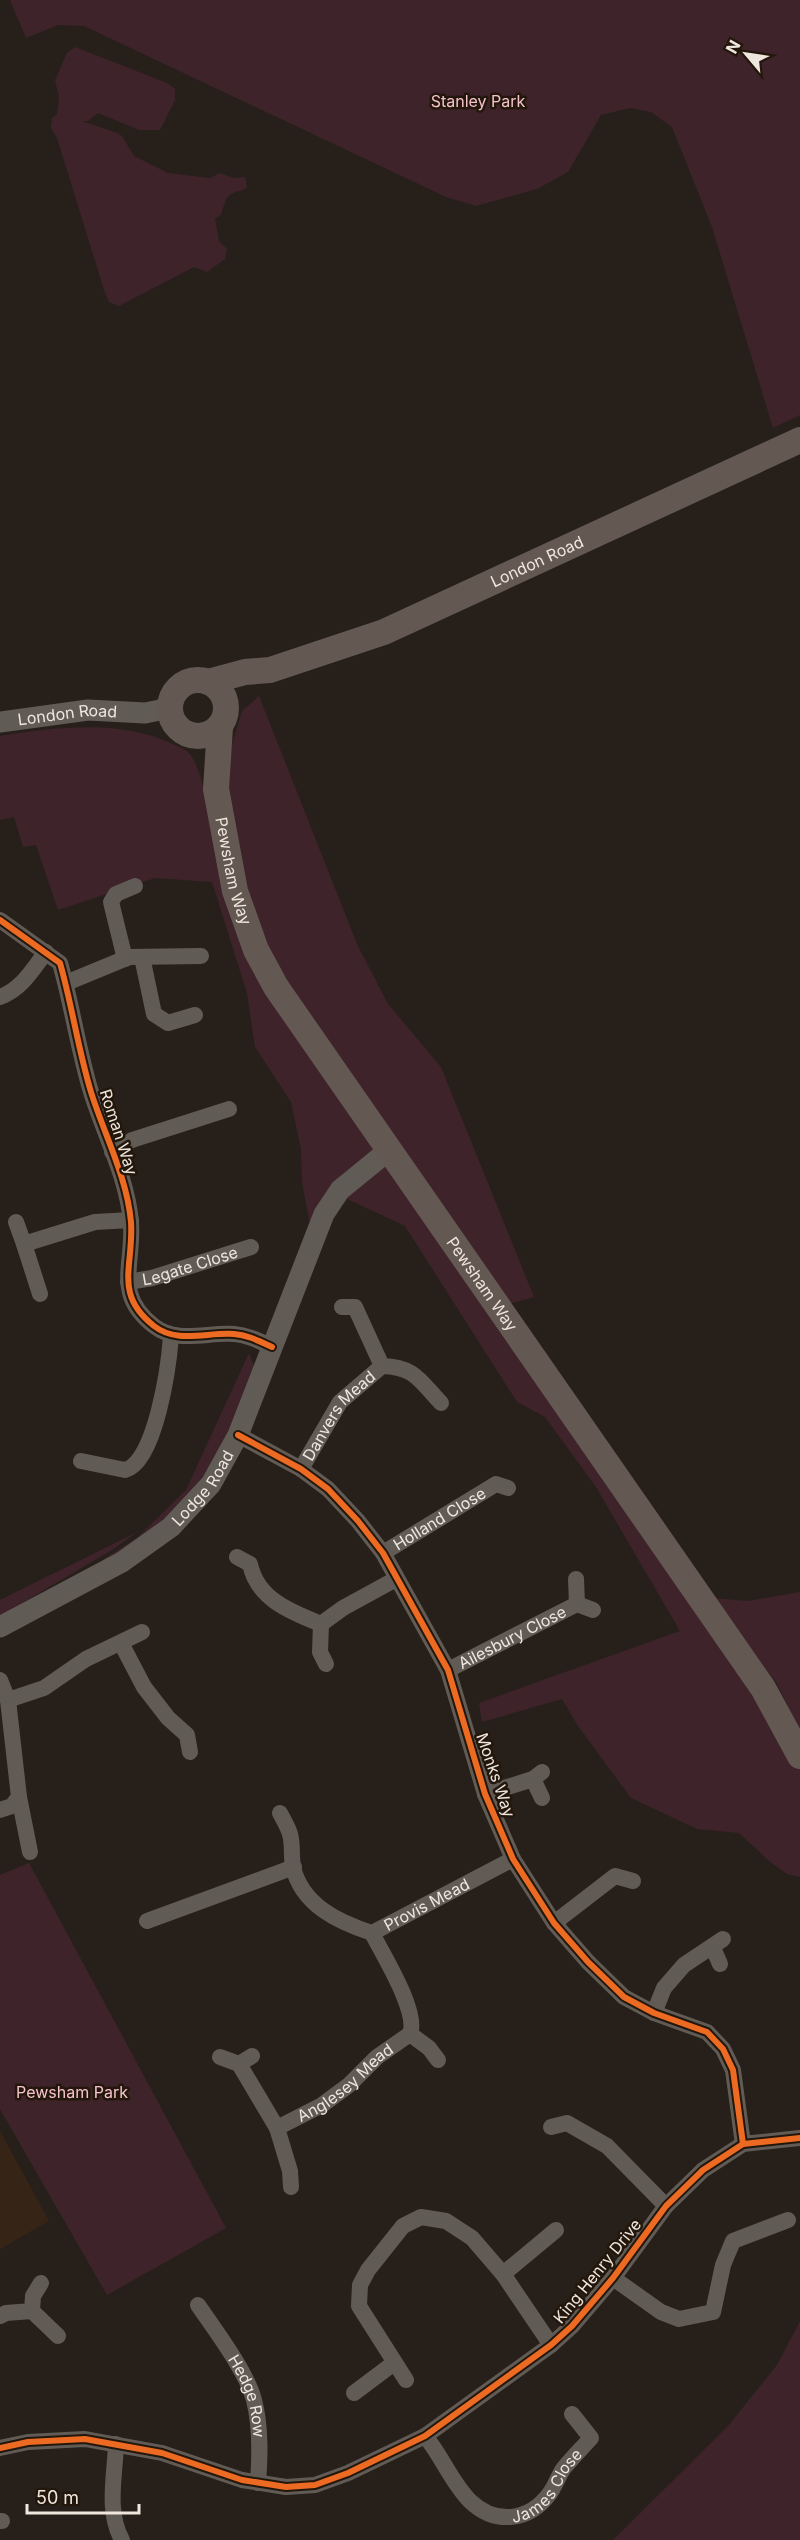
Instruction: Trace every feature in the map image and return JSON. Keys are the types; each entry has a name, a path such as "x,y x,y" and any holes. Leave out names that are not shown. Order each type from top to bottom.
{"main road":[{"name":"London Road","path":"170,708 176,691 191,681 208,682 245,672 270,670 384,632 800,440"},
{"name":"London Road","path":"188,735 205,735 223,714 270,670"},
{"path":"208,682 218,688 223,714"},
{"path":"170,708 175,724 188,735"},
{"name":"Pewsham Way","path":"223,714 216,789 235,891 256,950 276,987 756,1678 800,1756"},
{"name":"Pewsham Way","path":"188,735 203,768 216,789"}],"street":[{"name":"London Road","path":"0,722 88,710 145,713 170,708"},
{"path":"135,886 123,889 111,902 154,1014 168,1023 195,1015"},
{"name":"Roman Way","path":"0,920 60,963 90,1090 112,1152 131,1220 128,1282 131,1301 138,1312 171,1336"},
{"path":"66,983 133,958 180,949 201,956"},
{"path":"0,997 23,984 46,952"},
{"path":"112,1152 132,1140 229,1109"},
{"name":"Lodge Road","path":"0,1627 122,1562 171,1527 211,1484 238,1435 324,1214 340,1190 389,1150"},
{"path":"24,1244 94,1222 131,1220"},
{"path":"16,1222 40,1294"},
{"name":"Legate Close","path":"128,1282 152,1278 251,1247"},
{"name":"Danvers Mead","path":"352,1306 382,1366"},
{"path":"89,1468 125,1470 140,1459 148,1442 160,1403 171,1336 233,1334 251,1337 272,1347"},
{"name":"Danvers Mead","path":"301,1470 340,1402 382,1366 400,1367 407,1370 434,1400"},
{"name":"Monks Way","path":"238,1435 301,1470 328,1489 358,1521 383,1553 448,1670 485,1794 513,1859 554,1923 588,1962 624,1997 654,2013 707,2032 723,2049 733,2070 743,2144"},
{"name":"Holland Close","path":"383,1553 498,1482"},
{"path":"248,1562 252,1575 267,1595 292,1611 321,1624"},
{"path":"321,1624 343,1608 396,1579"},
{"name":"Ailesbury Close","path":"576,1579 577,1605"},
{"name":"Ailesbury Close","path":"448,1670 577,1605 594,1610"},
{"path":"321,1624 320,1652 326,1664"},
{"path":"8,1700 44,1688 86,1659 142,1632"},
{"path":"121,1643 144,1687 168,1718 187,1735 190,1752"},
{"path":"0,1680 8,1700 19,1797 30,1852"},
{"path":"485,1794 538,1775 542,1798"},
{"path":"0,1810 12,1806 19,1797"},
{"name":"Provis Mead","path":"280,1813 296,1833 294,1867 308,1895 325,1913 346,1925 372,1933 513,1859"},
{"path":"156,1920 294,1867"},
{"path":"554,1923 614,1873 633,1881"},
{"name":"Anglesey Mead","path":"372,1933 403,1996 411,2019 410,2034"},
{"path":"654,2013 664,1988 684,1965 718,1943 720,1964"},
{"name":"Anglesey Mead","path":"410,2034 435,2050"},
{"name":"Anglesey Mead","path":"277,2128 322,2105 349,2085 377,2057 410,2034"},
{"name":"Anglesey Mead","path":"220,2057 246,2060 277,2128 294,2176"},
{"path":"562,2122 607,2146 666,2206"},
{"name":"King Henry Drive","path":"0,2448 28,2442 85,2439 162,2453 235,2478 286,2487 315,2485 348,2473 425,2436 551,2345 572,2326 613,2278 666,2206 703,2170 743,2144 800,2138"},
{"path":"406,2380 359,2306 360,2286 368,2271 403,2226 421,2217 446,2221 472,2238 503,2274 551,2345"},
{"path":"613,2278 661,2312 679,2319 713,2312 723,2265 733,2241 788,2220"},
{"path":"503,2274 556,2230"},
{"path":"32,2311 33,2296 41,2283"},
{"path":"0,2316 6,2313 32,2311 58,2336"},
{"name":"Hedge Row","path":"207,2311 254,2398 259,2432 258,2483"},
{"path":"354,2393 394,2363"},
{"name":"James Close","path":"425,2436 438,2451 457,2484 470,2500 486,2513 507,2519 532,2511 549,2494 563,2470 596,2436 572,2414"},
{"path":"116,2444 112,2506 118,2533 122,2540"}],"shaded area":[{"path":"0,2131 49,2221 0,2249"}],"green space":[{"name":"Stanley Park","path":"10,0 800,0 800,415 773,428 712,227 672,127 651,112 630,108 601,115 568,172 537,189 476,206 446,197 84,26 58,25 26,38"},
{"path":"75,47 167,83 175,89 175,100 160,130 139,130 98,113 88,121 82,121 122,136 134,156 168,173 210,178 220,173 233,178 245,177 247,187 230,194 221,215 215,218 219,241 227,249 225,259 207,272 194,267 119,306 109,302 105,293 57,138 51,128 52,118 57,114 59,97 55,80 67,53"},
{"path":"259,696 357,944 388,1004 441,1067 534,1297 512,1303 498,1318 724,1649 800,1767 800,1877 787,1874 769,1861 739,1833 697,1829 631,1798 578,1726 562,1699 482,1722 479,1703 680,1631 596,1487 545,1417 517,1402 405,1226 345,1198 326,1229 309,1220 302,1182 301,1149 291,1102 255,1047 247,993 212,882 155,878 58,910 36,845 23,847 14,817 0,820 0,736 66,728 110,728 131,731 152,736 183,749 190,755 198,769 208,810 229,755 242,711"},
{"path":"249,1353 254,1366 245,1392 225,1439 200,1481 166,1520 145,1538 106,1560 104,1559 138,1537 186,1490"},
{"path":"137,1532 112,1550 0,1616 0,1600"},
{"path":"800,1592 800,1731 776,1682 711,1598 748,1601"},
{"name":"Pewsham Park","path":"29,1863 226,2228 107,2295 0,2109 0,1875"},
{"path":"800,2321 800,2540 613,2540 728,2426 777,2365"}],"cycle path":[{"path":"0,920 60,963 91,1092 120,1172 129,1205 131,1222 129,1291 141,1314 154,1326 172,1335 239,1335 272,1347"},
{"path":"238,1435 301,1469 328,1489 358,1521 383,1553 448,1670 485,1794 513,1859 554,1923 588,1962 624,1997 654,2013 707,2032 723,2049 733,2070 743,2144"},
{"path":"0,2448 28,2442 85,2439 162,2453 242,2480 286,2487 315,2485 348,2473 425,2436 551,2345 572,2326 613,2278 666,2206 703,2170 743,2144 800,2138"}]}
